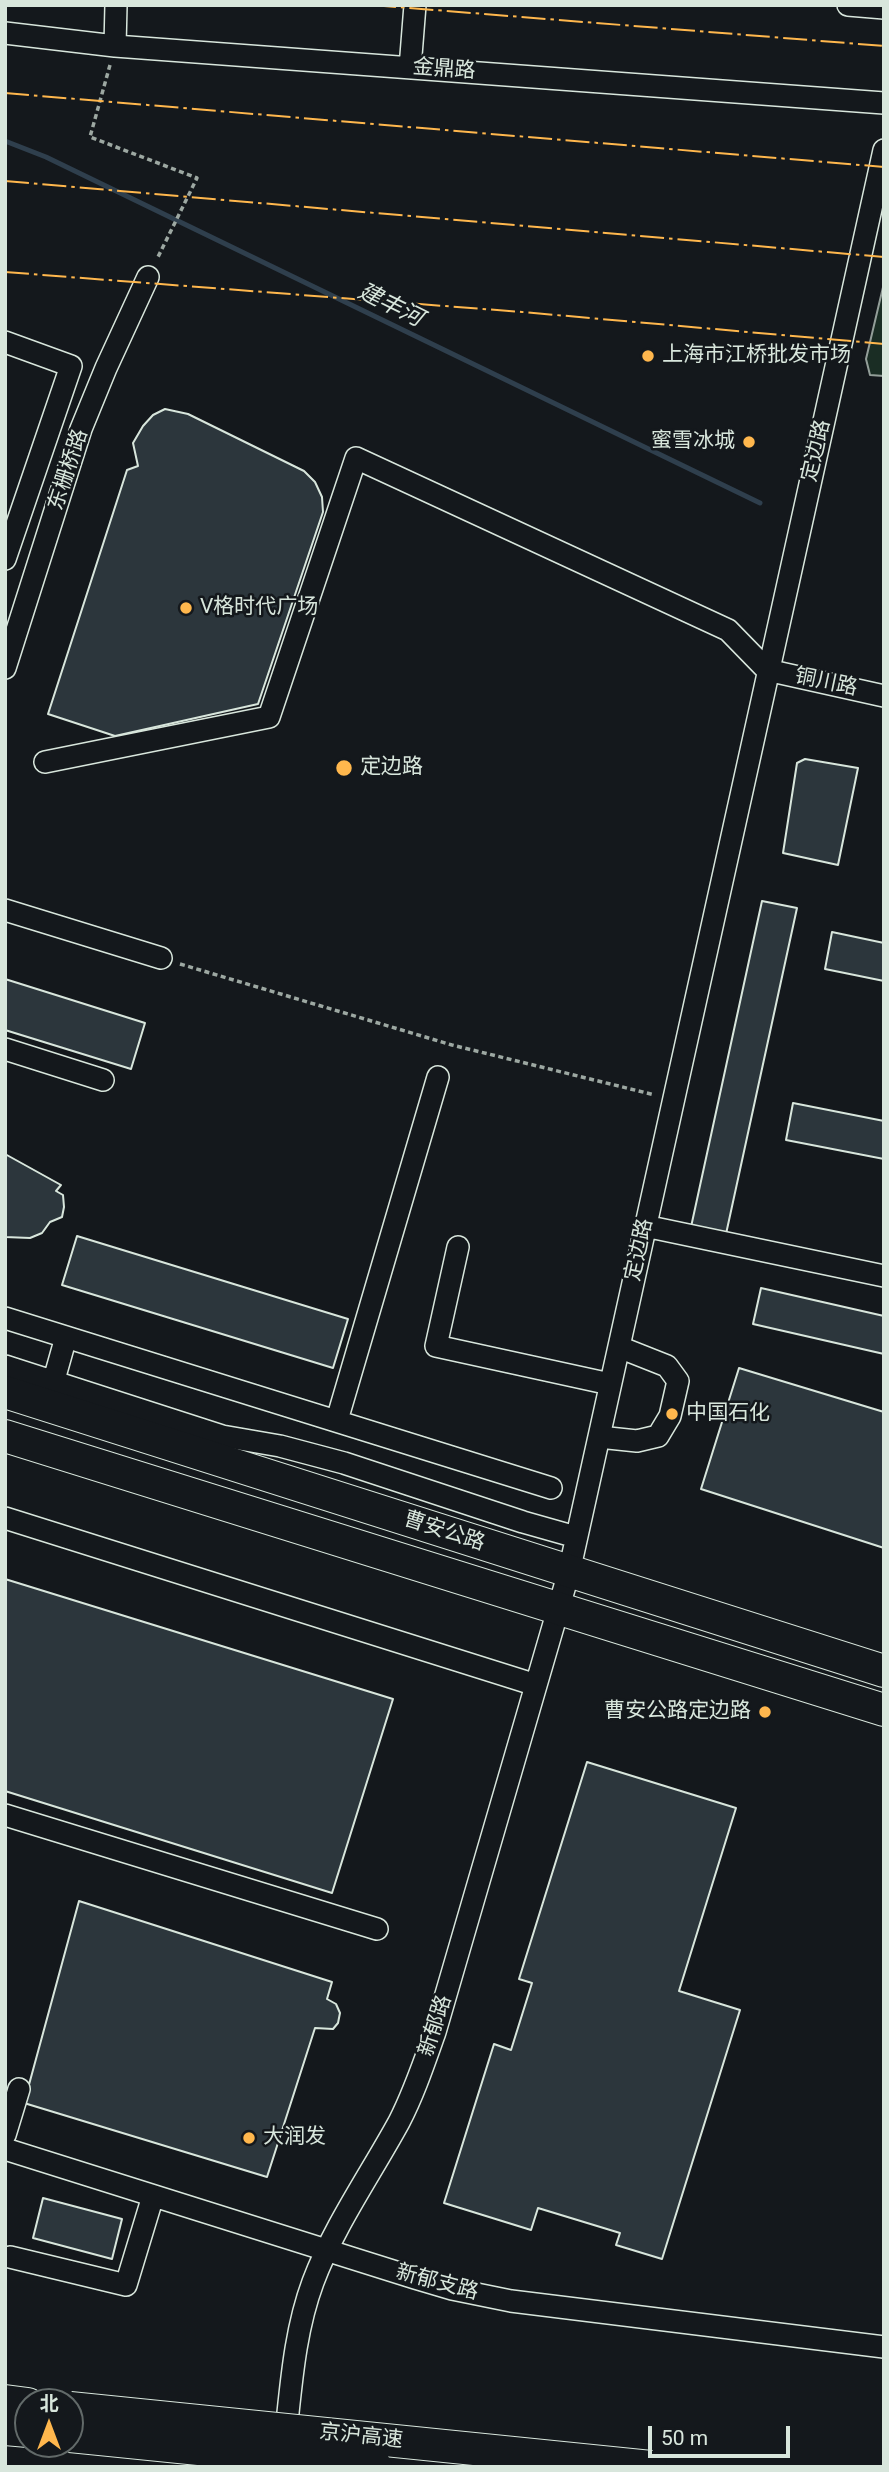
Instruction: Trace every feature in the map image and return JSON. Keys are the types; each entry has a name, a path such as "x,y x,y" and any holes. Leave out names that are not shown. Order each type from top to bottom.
{"highway":[{"name":"曹安公路","path":"5,1392 50,1394 569,1572 884,1671"},
{"name":"曹安公路","path":"5,1436 884,1710"},
{"name":"京沪高速","path":"84,2409 652,2467"},
{"name":"京沪高速","path":"84,2437 376,2467"}],"street":[{"path":"115,46 116,5"},
{"path":"410,68 415,5"},
{"path":"848,5 884,8"},
{"name":"金鼎路","path":"5,33 115,46 884,103"},
{"name":"定边路","path":"569,1572 884,150"},
{"name":"东栅桥路","path":"5,668 81,429 148,277"},
{"path":"5,342 71,366 5,559"},
{"path":"45,762 269,717 356,458 728,630 767,670"},
{"name":"铜川路","path":"767,670 884,695"},
{"path":"5,910 161,958"},
{"path":"5,1048 103,1080"},
{"path":"337,1420 439,1077"},
{"path":"645,1226 884,1276"},
{"path":"458,1247 436,1346 610,1384"},
{"path":"5,1318 551,1488"},
{"path":"50,1394 66,1337"},
{"path":"599,1437 637,1441 658,1436 670,1416 678,1381 667,1366 619,1347"},
{"path":"5,1366 50,1394 222,1436 280,1446 576,1537"},
{"path":"5,1518 537,1685"},
{"name":"新郁路","path":"280,2467 300,2326 312,2285 326,2250 400,2120 420,2076 569,1572"},
{"path":"5,1815 377,1929"},
{"path":"5,2135 19,2089"},
{"name":"新郁支路","path":"5,2149 452,2289 511,2301 884,2347"},
{"path":"10,2257 126,2285 153,2196"}],"path":[{"path":"115,46 90,137 197,178 148,277"},
{"path":"161,958 452,1045 673,1100"}],"green space":[{"path":"884,283 884,376 870,375 866,359"}],"building":[{"name":"V格时代广场","path":"165,409 188,414 304,471 315,482 322,497 323,512 258,704 115,736 48,714 127,470 138,466 133,443 153,415"},
{"path":"805,759 858,768 838,865 783,853 797,763"},
{"path":"762,901 797,908 726,1234 691,1227"},
{"path":"832,932 884,943 884,981 825,969"},
{"path":"5,979 145,1023 131,1069 5,1030"},
{"path":"793,1103 884,1121 884,1159 786,1140"},
{"path":"5,1154 61,1185 56,1191 63,1195 62,1217 50,1222 42,1233 30,1238 5,1237"},
{"path":"77,1236 348,1319 333,1368 62,1285"},
{"path":"761,1288 884,1316 884,1354 753,1324"},
{"path":"739,1368 884,1412 884,1548 701,1489"},
{"path":"5,1579 393,1699 332,1893 5,1791"},
{"path":"587,1762 736,1808 679,1991 740,2010 662,2259 616,2245 620,2233 538,2208 531,2230 444,2203 494,2044 511,2050 532,1983 519,1979"},
{"path":"79,1901 332,1982 327,1999 336,2004 340,2013 338,2023 333,2029 315,2028 267,2177 24,2103"},
{"path":"43,2198 122,2219 112,2259 33,2238"}],"waterway":[{"name":"建丰河","path":"5,141 46,157 760,503"}],"power":[{"path":"372,5 884,46"},
{"path":"5,93 884,167"},
{"path":"5,181 884,257"},
{"path":"5,272 522,312 884,344"}],"place":[{"name":"上海市江桥批发市场","path":"648,356"},
{"name":"蜜雪冰城","path":"749,442"},
{"name":"V格时代广场","path":"186,608"},
{"name":"定边路","path":"344,768"},
{"name":"中国石化","path":"672,1414"},
{"name":"曹安公路定边路","path":"765,1712"},
{"name":"大润发","path":"249,2138"}]}
